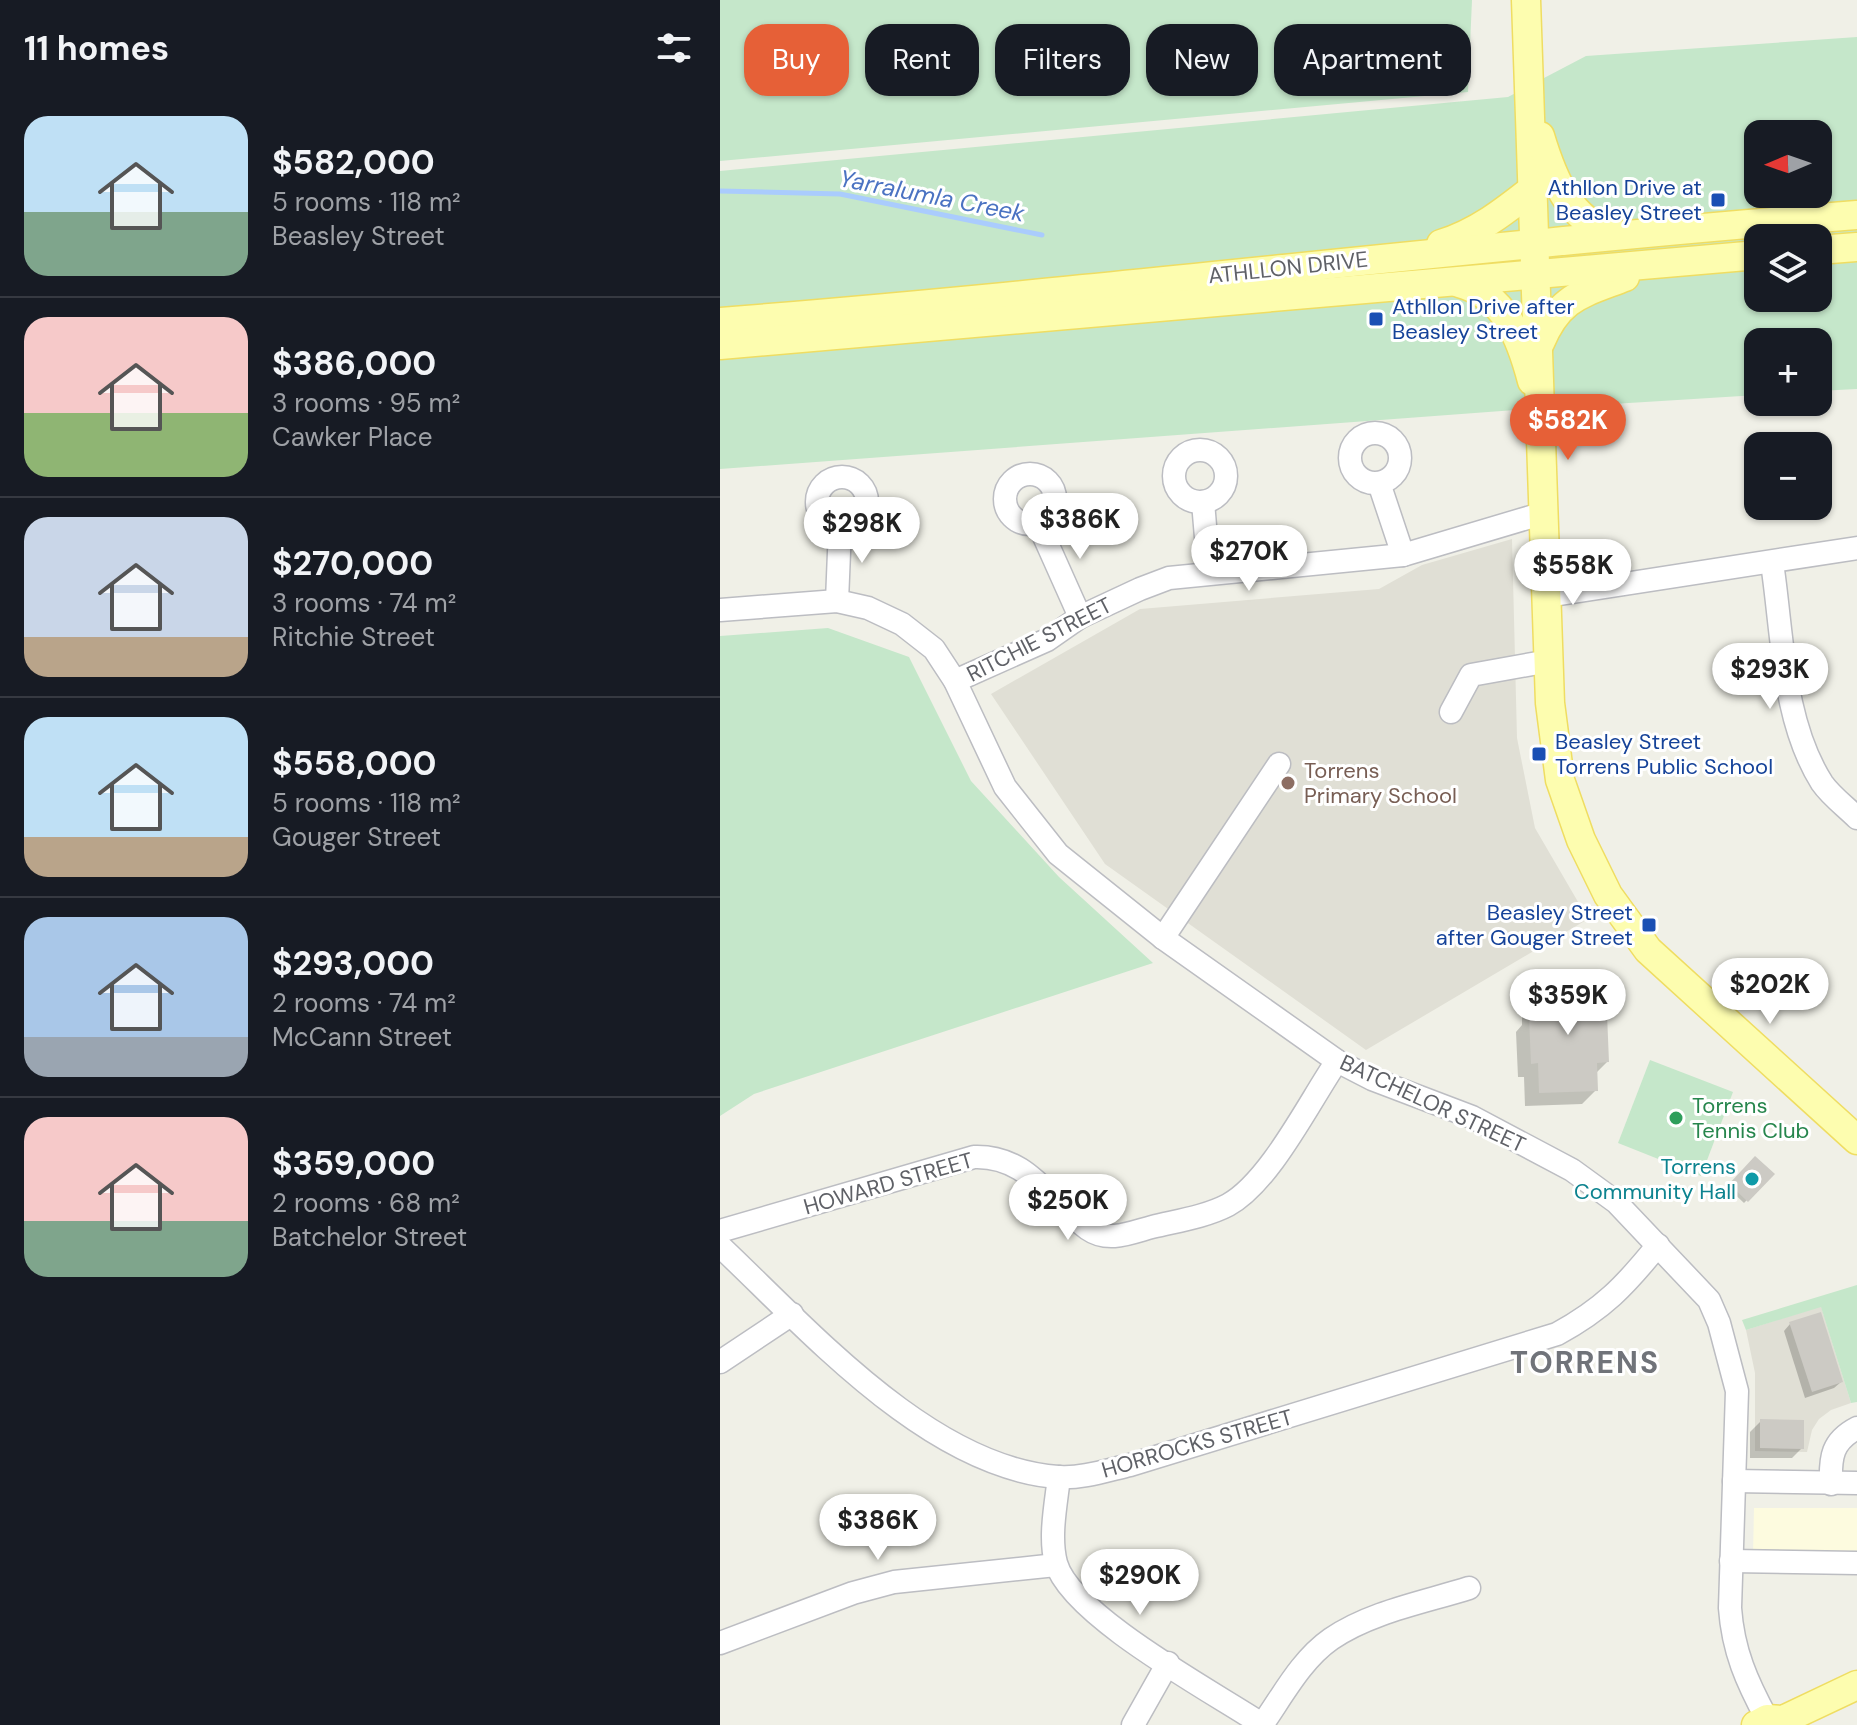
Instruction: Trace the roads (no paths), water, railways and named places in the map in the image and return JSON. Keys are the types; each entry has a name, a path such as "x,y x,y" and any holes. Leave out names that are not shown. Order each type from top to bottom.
{"main road":[{"path":"1526,0 1538,275 1550,703 1560,780 1581,840 1608,895 1648,950 1857,1140"},
{"path":"1530,92 1546,154 1573,209 1594,228 1615,235"},
{"path":"1402,255 1463,237 1502,214 1534,188"},
{"name":"ATHLLON DRIVE","path":"720,322 1021,298 1402,255 1857,215"},
{"path":"1832,249 1857,247"},
{"name":"ATHLLON DRIVE","path":"720,345 1744,256"},
{"path":"1540,343 1551,317 1576,295 1655,264"},
{"path":"1459,283 1479,288 1507,318 1526,360 1541,413"},
{"path":"1761,1722 1778,1703 1857,1664"},
{"path":"1761,1722 1783,1720 1857,1685"}],"street":[{"path":"1379,483 1403,555"},
{"path":"1203,502 1209,573"},
{"name":"RITCHIE STREET","path":"955,681 1047,640 1080,617 1169,578 1403,555 1544,513"},
{"path":"1038,523 1080,617"},
{"path":"837,601 840,528"},
{"path":"1547,596 1857,548"},
{"path":"1772,563 1792,707 1803,746 1824,785 1857,818"},
{"name":"BATCHELOR STREET","path":"720,610 837,601 868,608 902,624 934,649 955,681 1005,787 1034,828 1083,878 1337,1061 1372,1079 1472,1117 1572,1170 1616,1202 1658,1245 1709,1300 1719,1323 1737,1391 1731,1561 1732,1642 1761,1722"},
{"path":"1451,712 1471,675 1549,661"},
{"path":"1163,938 1279,764"},
{"name":"HOWARD STREET","path":"720,1231 974,1157 993,1156 1010,1161 1088,1229 1109,1238 1197,1216 1227,1205 1255,1185 1337,1061"},
{"name":"HORROCKS STREET","path":"720,1246 892,1403 933,1434 979,1457 1059,1477 1130,1465 1557,1334 1594,1314 1620,1292 1658,1245"},
{"path":"720,1362 792,1314"},
{"path":"1831,1484 1833,1448 1841,1437 1857,1428"},
{"path":"1059,1477 1054,1540 1056,1565 1070,1589 1090,1609 1262,1725 1305,1662 1331,1639 1363,1622 1469,1588"},
{"path":"1734,1481 1857,1483"},
{"path":"1731,1561 1857,1563"},
{"path":"720,1643 853,1593 894,1582 1056,1565"},
{"path":"1133,1725 1168,1663"}],"waterway":[{"name":"Yarralumla Creek","path":"720,191 840,194 1042,235"}],"place":[{"name":"Athllon Drive at Beasley Street","path":"1718,200"},
{"name":"Athllon Drive after Beasley Street","path":"1376,319"},
{"name":"Beasley Street Torrens Public School","path":"1539,754"},
{"name":"Torrens Primary School","path":"1288,783"},
{"name":"Beasley Street after Gouger Street","path":"1649,925"},
{"name":"Torrens Tennis Club","path":"1676,1118"},
{"name":"Torrens Community Hall","path":"1752,1179"}],"district":[{"name":"TORRENS","path":"1585,1363"}]}
